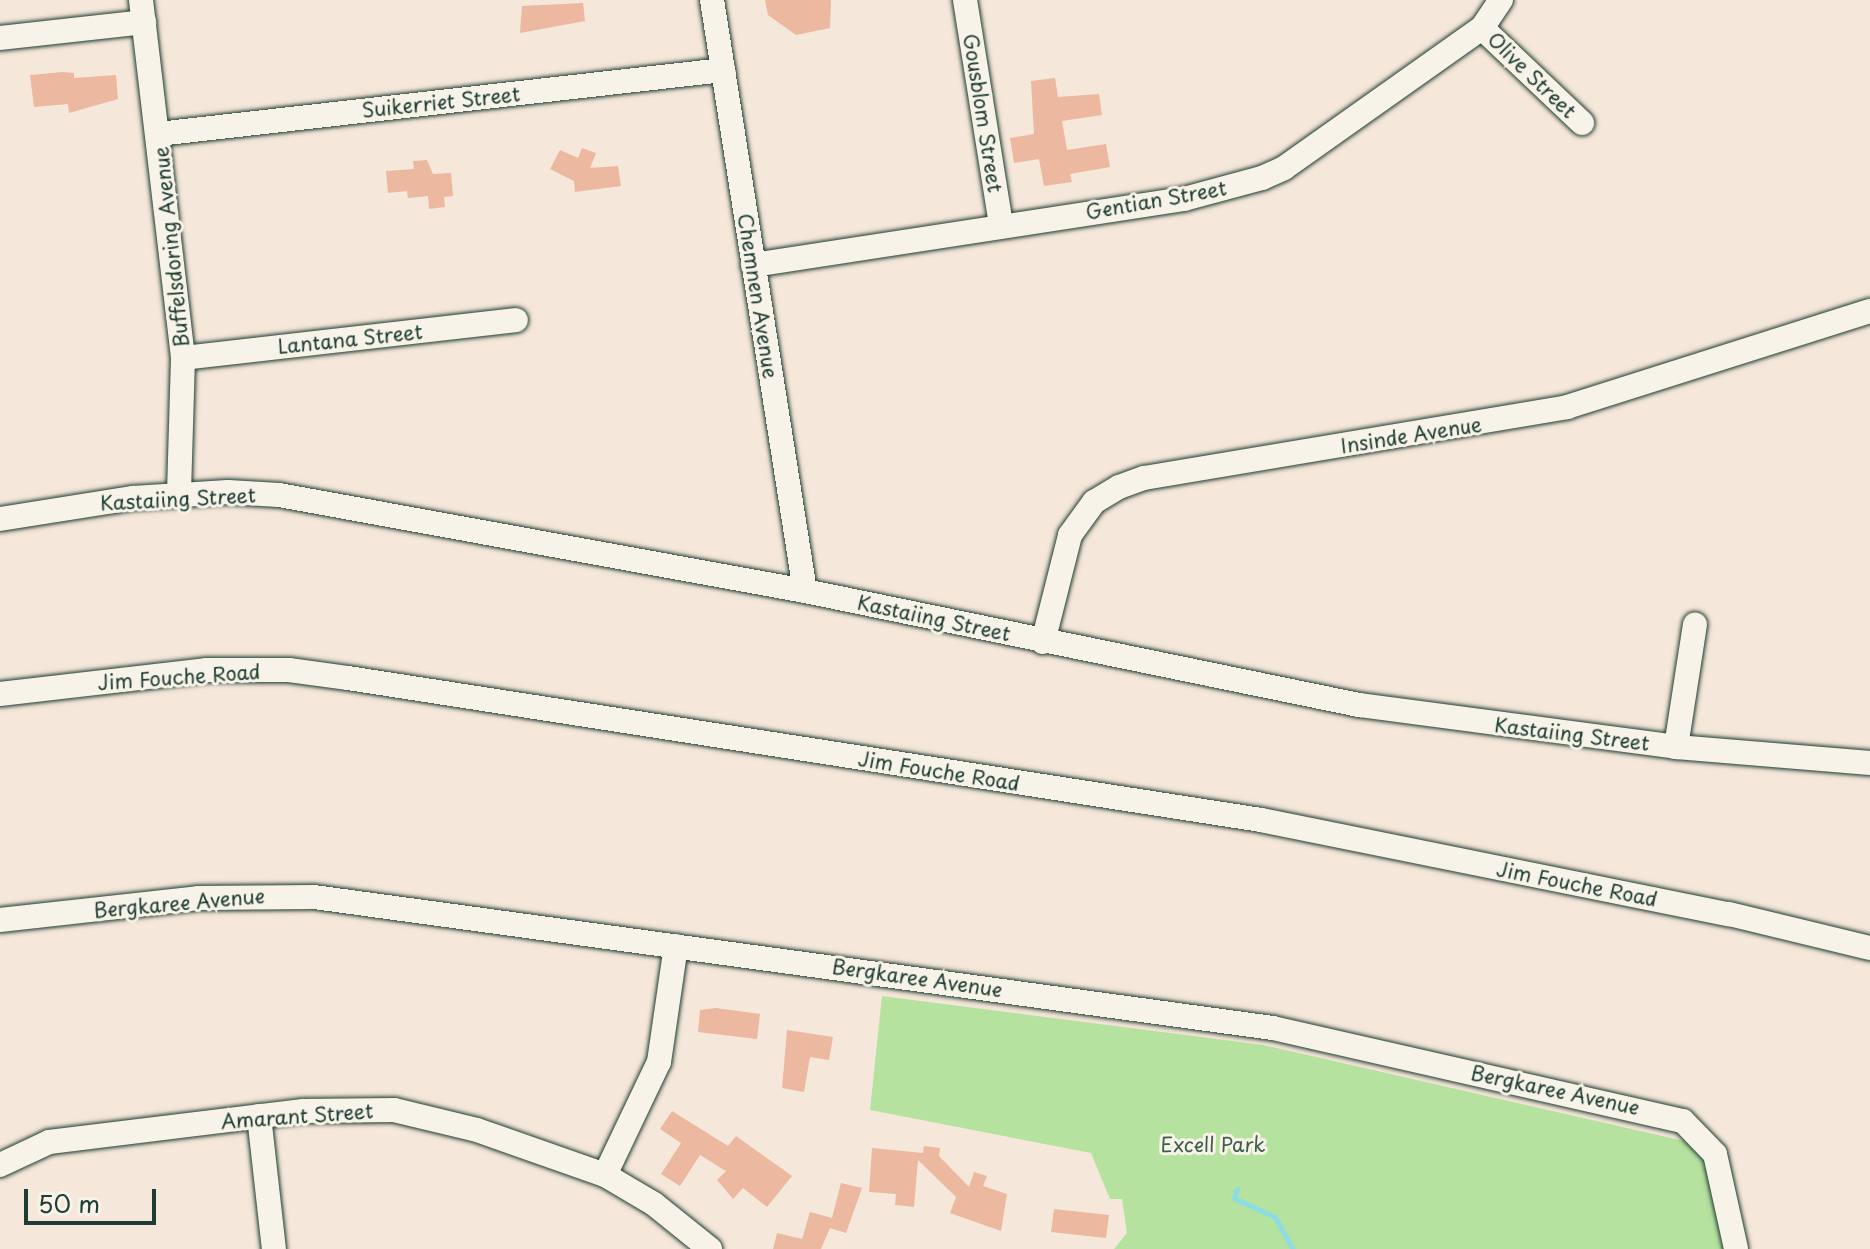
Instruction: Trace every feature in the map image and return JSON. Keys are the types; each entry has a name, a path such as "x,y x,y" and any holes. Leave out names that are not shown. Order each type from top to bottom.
{"street":[{"name":"Chemnen Avenue","path":"712,0 805,591"},
{"name":"Gousblom Street","path":"965,0 1001,226"},
{"name":"Gentian Street","path":"753,265 1184,199 1262,178 1284,168 1482,28 1501,0"},
{"path":"0,38 142,11"},
{"name":"Buffelsdoring Avenue","path":"142,11 183,358 179,494"},
{"name":"Olive Street","path":"1482,28 1582,123"},
{"name":"Suikerriet Street","path":"158,134 723,70"},
{"name":"Insinde Avenue","path":"1043,642 1070,535 1094,502 1119,487 1144,478 1567,407 1870,311"},
{"name":"Lantana Street","path":"183,358 516,320"},
{"name":"Kastaiing Street","path":"0,519 179,494 279,495 805,591 1043,642 1397,711 1676,747 1870,763"},
{"path":"1676,747 1695,624"},
{"name":"Jim Fouche Road","path":"0,694 206,670 289,670 1261,820 1729,914 1870,948"},
{"name":"Bergkaree Avenue","path":"0,920 198,898 286,896 1226,1020 1664,1114 1693,1127 1715,1154 1736,1249"},
{"path":"605,1175 659,1062 676,946"},
{"name":"Amarant Street","path":"0,1165 49,1142 259,1116 394,1110 477,1130 605,1175 654,1204 710,1249"},
{"path":"259,1116 274,1249"}],"green space":[{"name":"Excell Park","path":"882,996 1263,1045 1684,1141 1707,1164 1729,1249 1114,1249 1127,1233 1122,1199 1110,1199 1091,1153 870,1110"}],"building":[{"path":"765,0 831,0 830,28 796,35 768,15"},
{"path":"583,3 585,21 520,33 522,6"},
{"path":"74,73 74,78 116,75 118,99 69,113 68,104 34,107 30,75"},
{"path":"1055,78 1058,97 1099,94 1102,115 1062,121 1067,150 1106,144 1110,167 1070,174 1072,182 1044,186 1039,159 1014,163 1010,138 1034,134 1031,81"},
{"path":"582,148 596,153 590,168 618,166 621,186 575,192 574,181 550,169 560,150 578,158"},
{"path":"427,160 433,174 451,173 453,196 444,197 445,207 429,209 428,196 408,198 407,191 388,193 386,171 414,169 413,161"},
{"path":"716,1008 760,1014 757,1039 698,1032 700,1010"},
{"path":"787,1030 833,1037 829,1060 810,1057 804,1092 782,1088"},
{"path":"672,1111 728,1146 736,1136 792,1176 767,1207 743,1188 733,1199 717,1180 726,1171 700,1155 680,1186 661,1174 681,1143 660,1129"},
{"path":"924,1146 940,1148 939,1156 969,1187 974,1172 987,1176 983,1186 1007,1194 1001,1231 950,1213 956,1197 918,1160 914,1207 895,1205 896,1194 869,1192 872,1148 923,1153"},
{"path":"841,1183 862,1188 846,1233 830,1228 821,1249 773,1249 777,1233 802,1239 810,1212 832,1218"},
{"path":"1054,1209 1109,1215 1106,1238 1051,1232"}],"waterway":[{"path":"1237,1189 1234,1198 1275,1217 1293,1249"}]}
